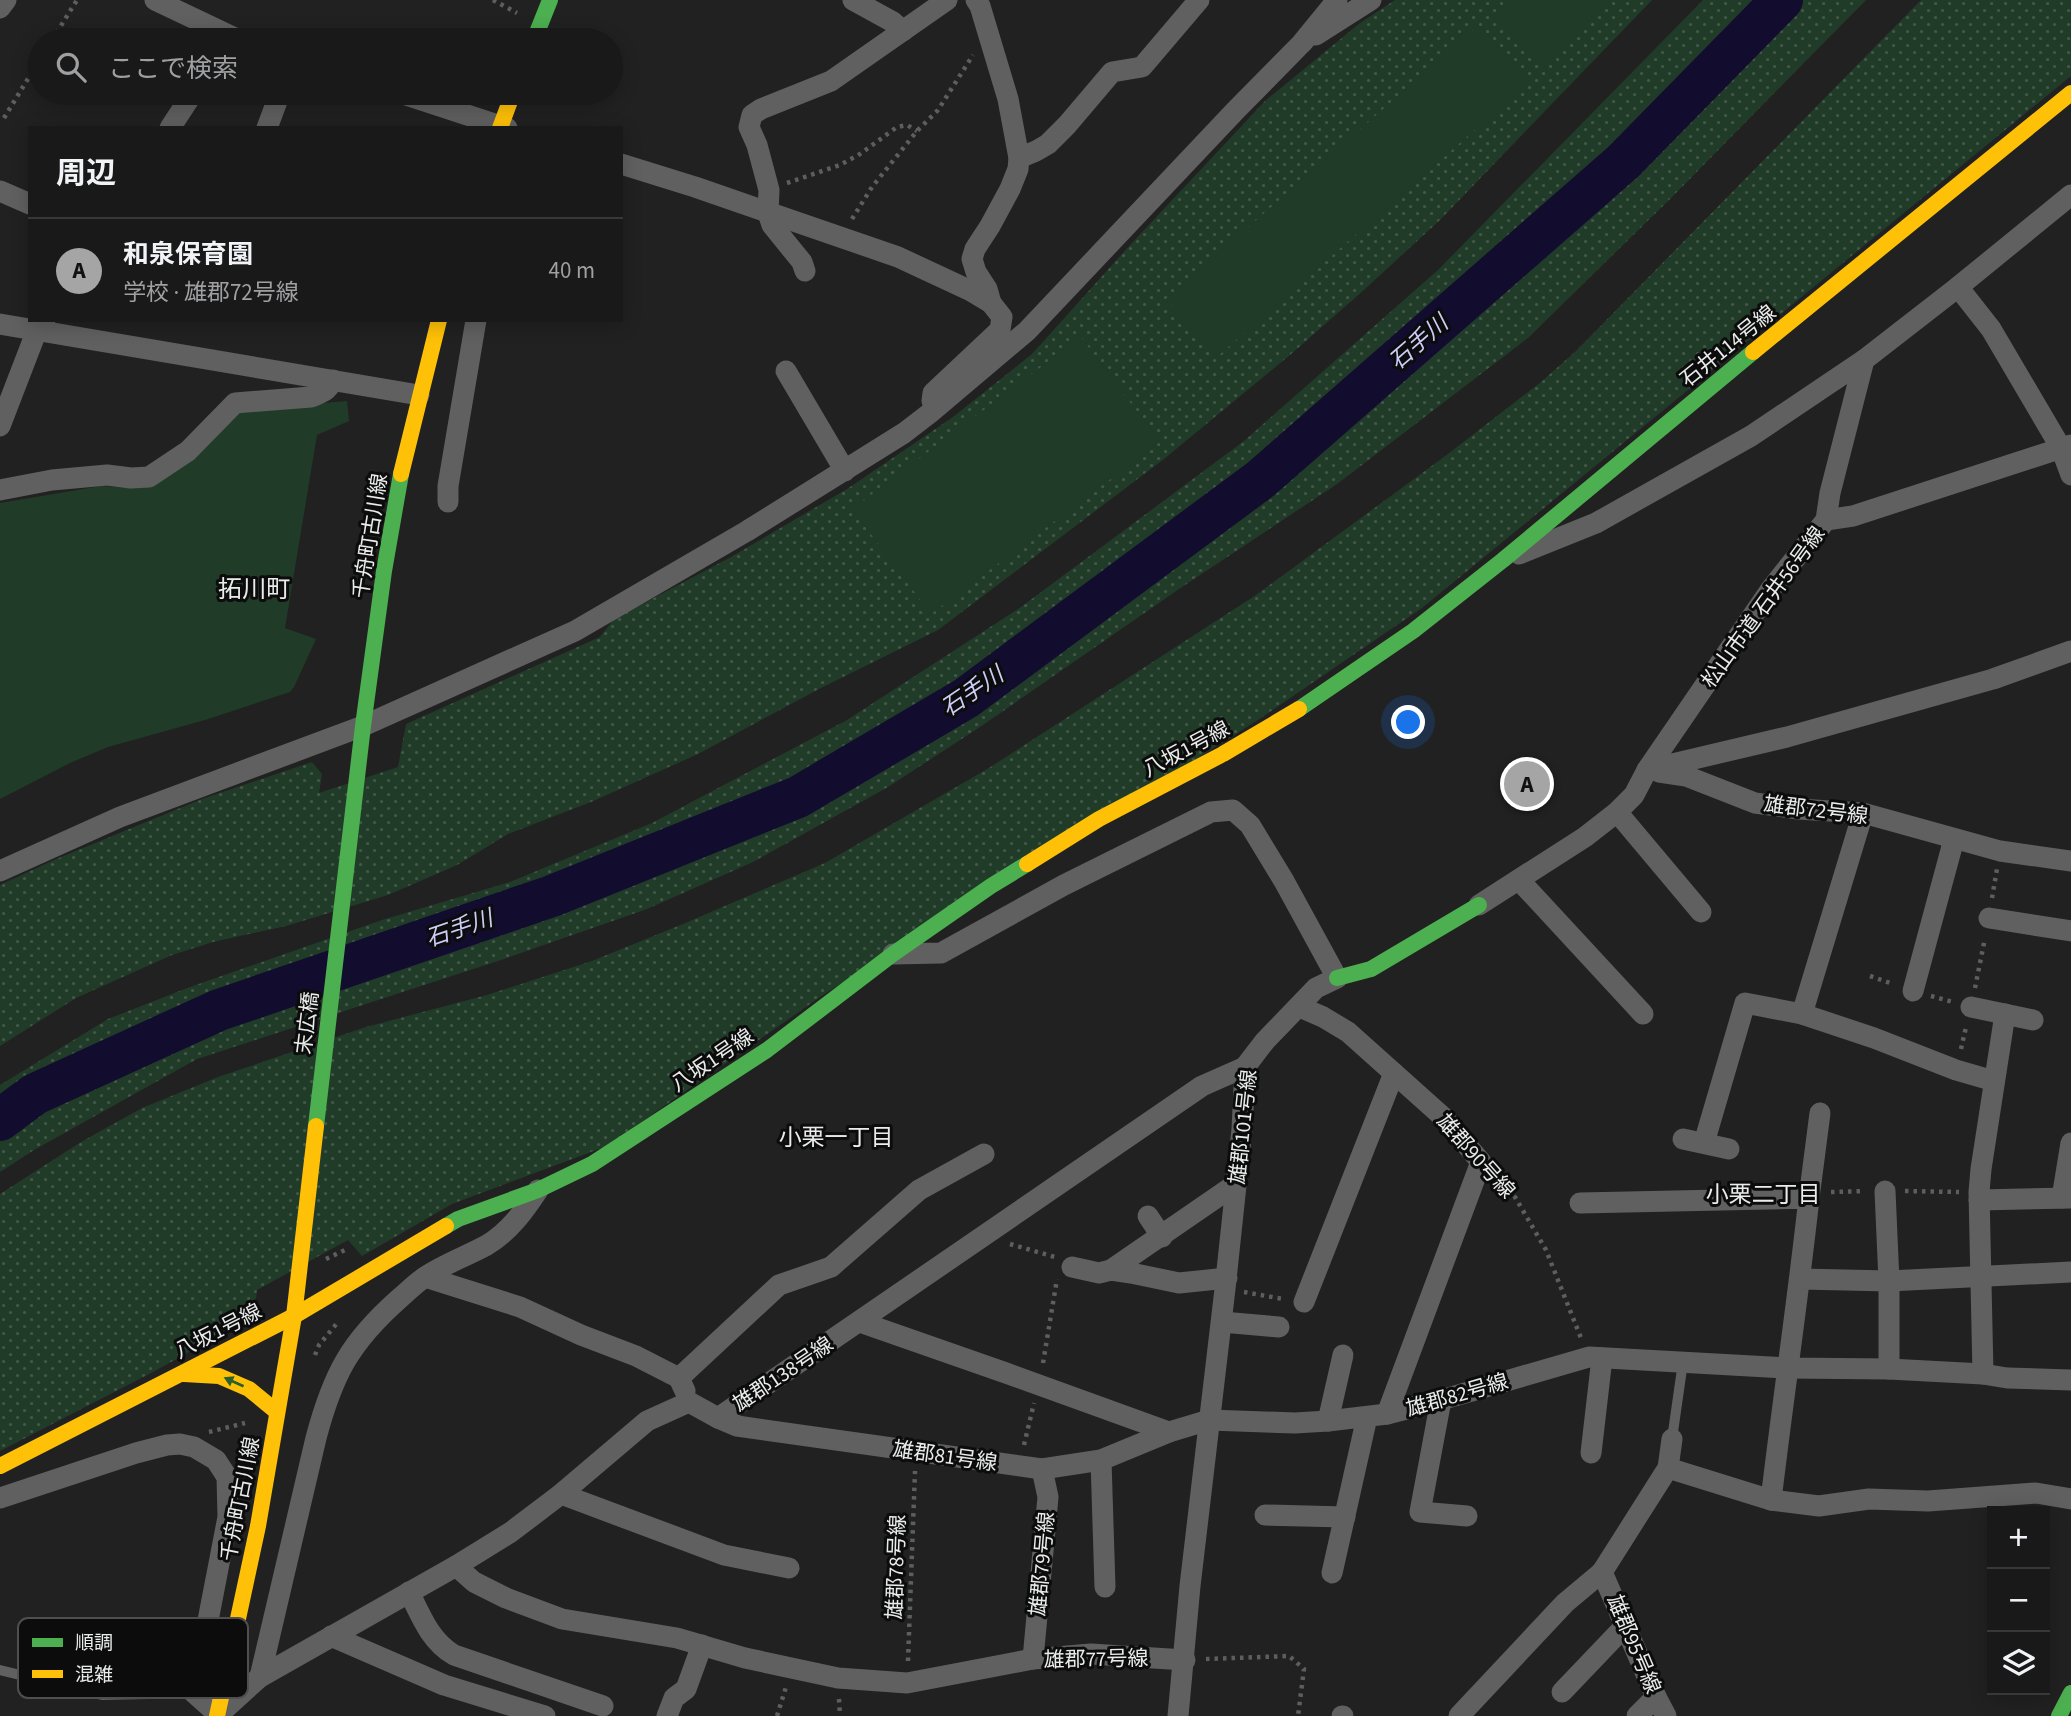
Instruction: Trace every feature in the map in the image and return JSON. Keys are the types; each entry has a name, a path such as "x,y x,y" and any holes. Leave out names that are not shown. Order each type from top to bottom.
{"main road":[{"path":"539,28 550,0"},
{"name":"石井114号線","path":"1413,631 2071,93"},
{"path":"502,126 509,105"},
{"name":"千舟町古川線","path":"359,762 384,570 398,486 438,322"},
{"name":"八坂1号線","path":"0,1466 294,1316 457,1219 538,1190 592,1164 767,1050 893,954 991,886 1099,819 1223,754 1310,702 1413,631"},
{"name":"末広橋","path":"297,1289 359,762"},
{"path":"1337,978 1371,969 1479,905"},
{"name":"千舟町古川線","path":"239,1618 258,1526 297,1289"},
{"path":"183,1374 219,1376 249,1390 277,1412"},
{"path":"2059,1716 2071,1693"},
{"name":"千舟町古川線","path":"218,1716 222,1698"}],"street":[{"path":"0,8 6,0"},
{"path":"155,0 214,28"},
{"path":"853,0 893,22 903,32"},
{"path":"805,271 802,262 772,225 768,213 769,190 757,145 749,127 752,115 831,81 947,0"},
{"path":"976,0 981,6 1008,99 1019,158 1018,170 1010,189 975,248 972,259 991,303"},
{"path":"1019,158 1048,144 1112,72 1142,67 1199,0"},
{"path":"0,870 120,817 363,726 575,631 747,531 904,433 1027,331 1303,43 1336,0"},
{"path":"1303,43 1371,0"},
{"path":"171,126 185,105"},
{"path":"268,126 276,105"},
{"path":"436,105 499,126"},
{"path":"623,165 898,257 991,303 1002,317 1000,330 933,393 930,413"},
{"path":"1,193 28,203"},
{"path":"1503,560 1596,523 1751,436 1864,360 2069,200"},
{"path":"1958,287 1991,329 2066,446 2071,475"},
{"path":"448,502 448,486 476,322"},
{"path":"0,324 41,325 419,395"},
{"path":"0,426 41,325"},
{"name":"松山市道 石井56号線","path":"1479,905 1585,837 1634,795 1647,770 1771,589 1826,520 1830,493 1864,360"},
{"path":"786,371 845,471"},
{"path":"0,490 52,480 107,475 149,477 188,451 235,403 311,397 323,393 333,380"},
{"path":"1826,520 1853,516 2066,446"},
{"path":"1647,770 1787,737 1993,679 2071,651"},
{"name":"雄郡72号線","path":"1647,770 1686,776 1755,803 1863,813 2000,851 2071,860"},
{"path":"893,954 941,953 1064,885 1211,812 1233,810 1250,825 1337,978"},
{"path":"1617,812 1700,912"},
{"path":"1802,1014 1863,813"},
{"path":"1913,991 1954,839"},
{"path":"1519,880 1643,1014"},
{"path":"1989,918 2071,932"},
{"name":"雄郡101号線","path":"1178,1716 1190,1586 1226,1284 1242,1129 1245,1067 1265,1041 1317,988 1337,978"},
{"path":"1729,1149 1693,1141 1745,1003 1802,1014 1956,1070 1994,1081"},
{"name":"雄郡90号線","path":"1300,1007 1348,1032 1443,1117 1480,1162"},
{"path":"1971,1007 2033,1020"},
{"path":"1983,1374 1980,1169 2005,1014"},
{"name":"雄郡138号線","path":"690,1402 718,1418 1202,1086 1245,1067"},
{"path":"1304,1302 1394,1073"},
{"path":"1771,1500 1821,1113"},
{"path":"1979,1200 2067,1198 2071,1143"},
{"path":"679,1378 779,1285 831,1267 919,1190 984,1154"},
{"path":"1332,1573 1345,1517 1377,1415 1480,1162"},
{"path":"1064,1266 1099,1273 1111,1270 1236,1184"},
{"path":"260,1677 325,1405 342,1364 362,1335 383,1314 425,1277 490,1243 522,1214 538,1190"},
{"path":"1885,1191 1889,1369"},
{"path":"1580,1203 1809,1198"},
{"path":"1149,1216 1162,1237"},
{"path":"1111,1270 1179,1283 1226,1284"},
{"path":"1800,1279 1889,1280 2071,1272"},
{"path":"248,1688 260,1677 511,1532 648,1421 690,1402 679,1378 636,1356 520,1307 425,1277"},
{"path":"860,1322 1169,1432"},
{"path":"1222,1322 1279,1327"},
{"path":"1328,1421 1343,1355"},
{"path":"1591,1453 1596,1357"},
{"name":"雄郡82号線","path":"1169,1432 1209,1420 1294,1423 1377,1415 1596,1357 1787,1368 1889,1369 2071,1380"},
{"path":"1441,1400 1420,1512 1467,1516"},
{"name":"雄郡81号線","path":"718,1418 737,1426 1042,1469 1101,1460 1169,1432"},
{"path":"1459,1716 1565,1603 1602,1572 1668,1468 1672,1439"},
{"path":"0,1498 136,1453 180,1444 194,1447 216,1461 227,1477 228,1517 208,1618"},
{"path":"1101,1460 1105,1587"},
{"path":"1668,1468 1771,1500 1819,1506 1870,1499 1928,1501 2036,1493 2071,1499"},
{"name":"雄郡79号線","path":"1033,1660 1048,1497 1042,1469"},
{"path":"561,1494 724,1555 789,1568"},
{"path":"1265,1515 1345,1517"},
{"name":"雄郡77号線","path":"456,1566 474,1582 506,1598 562,1619 677,1638 745,1658 838,1678 907,1683 1033,1660 1091,1654 1185,1660"},
{"name":"雄郡95号線","path":"1602,1572 1666,1716"},
{"path":"409,1592 434,1640 444,1649 603,1706"},
{"path":"1562,1692 1626,1625"},
{"path":"331,1636 444,1685 545,1716"},
{"path":"667,1716 674,1698 685,1689 702,1645"},
{"path":"1637,1716 1656,1696"},
{"path":"199,1698 218,1716 237,1698"}],"lane":[{"path":"1672,1439 1684,1362"},
{"path":"0,1670 18,1674"}],"path":[{"path":"60,28 77,0"},
{"path":"492,0 518,14"},
{"path":"841,238 872,187 917,131 938,110 973,54 991,42"},
{"path":"4,118 28,79"},
{"path":"769,190 840,165 897,127 907,125 917,131"},
{"path":"1956,1070 1989,918 2000,851"},
{"name":"雄郡90号線","path":"1480,1162 1515,1198 1546,1250 1596,1357"},
{"path":"984,1236 1064,1266 1039,1385 1018,1466"},
{"path":"1226,1284 1304,1302"},
{"name":"雄郡78号線","path":"907,1683 916,1452"},
{"path":"1185,1660 1289,1656 1304,1669 1298,1716"},
{"path":"777,1716 793,1668"}],"green space":[{"path":"1395,0 1652,0 1440,220 1365,289 1164,459 938,630 819,689 698,754 591,802 508,834 457,865 388,895 286,926 213,942 172,955 76,998 0,1046 0,885 202,799 312,762 322,774 319,793 398,767 406,724 600,637 614,619 731,557 847,489 953,417 1032,354 1265,101 1360,23"},
{"path":"1510,0 1609,0 1541,65 1494,16"},
{"path":"1703,0 1866,0 1670,199 1528,338 1337,484 888,787 753,862 647,909 504,959 197,1059 34,1150 0,1172 0,1085 108,1019 190,987 382,920 510,882 652,823 847,720 1021,607 1244,441 1438,270"},
{"path":"1921,0 2071,0 2071,76 1422,608 1261,718 823,995 607,1146 452,1204 362,1256 348,1240 257,1290 254,1316 0,1451 0,1194 81,1142 142,1108 218,1077 366,1027 487,995 592,961 825,863 989,768 1256,595 1541,382 1576,351"},
{"path":"1479,25 1529,82 1217,357 1166,299"},
{"path":"1081,337 1160,442 931,614 852,509"},
{"path":"347,401 349,421 317,435 285,628 316,639 290,692 205,720 108,747 0,799 0,503 101,486 129,488 239,410"}],"waterway":[{"name":"石手川","path":"0,1120 35,1094 219,1010 552,896 798,797 966,698 1261,479 1623,162 1782,0"}],"traffic: fast":[{"path":"539,28 550,0"},
{"path":"1299,709 1413,631 1503,560 1753,352"},
{"path":"316,1126 363,726 384,571 401,474"},
{"path":"446,1226 458,1219 538,1190 592,1164 767,1050 893,954 1027,864"},
{"path":"1337,978 1371,969 1479,905"},
{"path":"2059,1716 2071,1693"}],"traffic: slow":[{"path":"1753,352 2071,93"},
{"path":"501,126 509,105"},
{"path":"401,474 439,322"},
{"path":"1027,864 1099,819 1223,754 1299,709"},
{"path":"238,1618 258,1526 294,1316 316,1126"},
{"path":"0,1466 294,1316 446,1226"},
{"path":"184,1374 219,1376 249,1389 277,1412"},
{"path":"217,1716 221,1698"}],"place":[{"name":"和泉保育園","path":"1527,784"}],"district":[{"name":"拓川町","path":"254,589"},
{"name":"小栗一丁目","path":"836,1137"},
{"name":"小栗二丁目","path":"1763,1194"}]}
